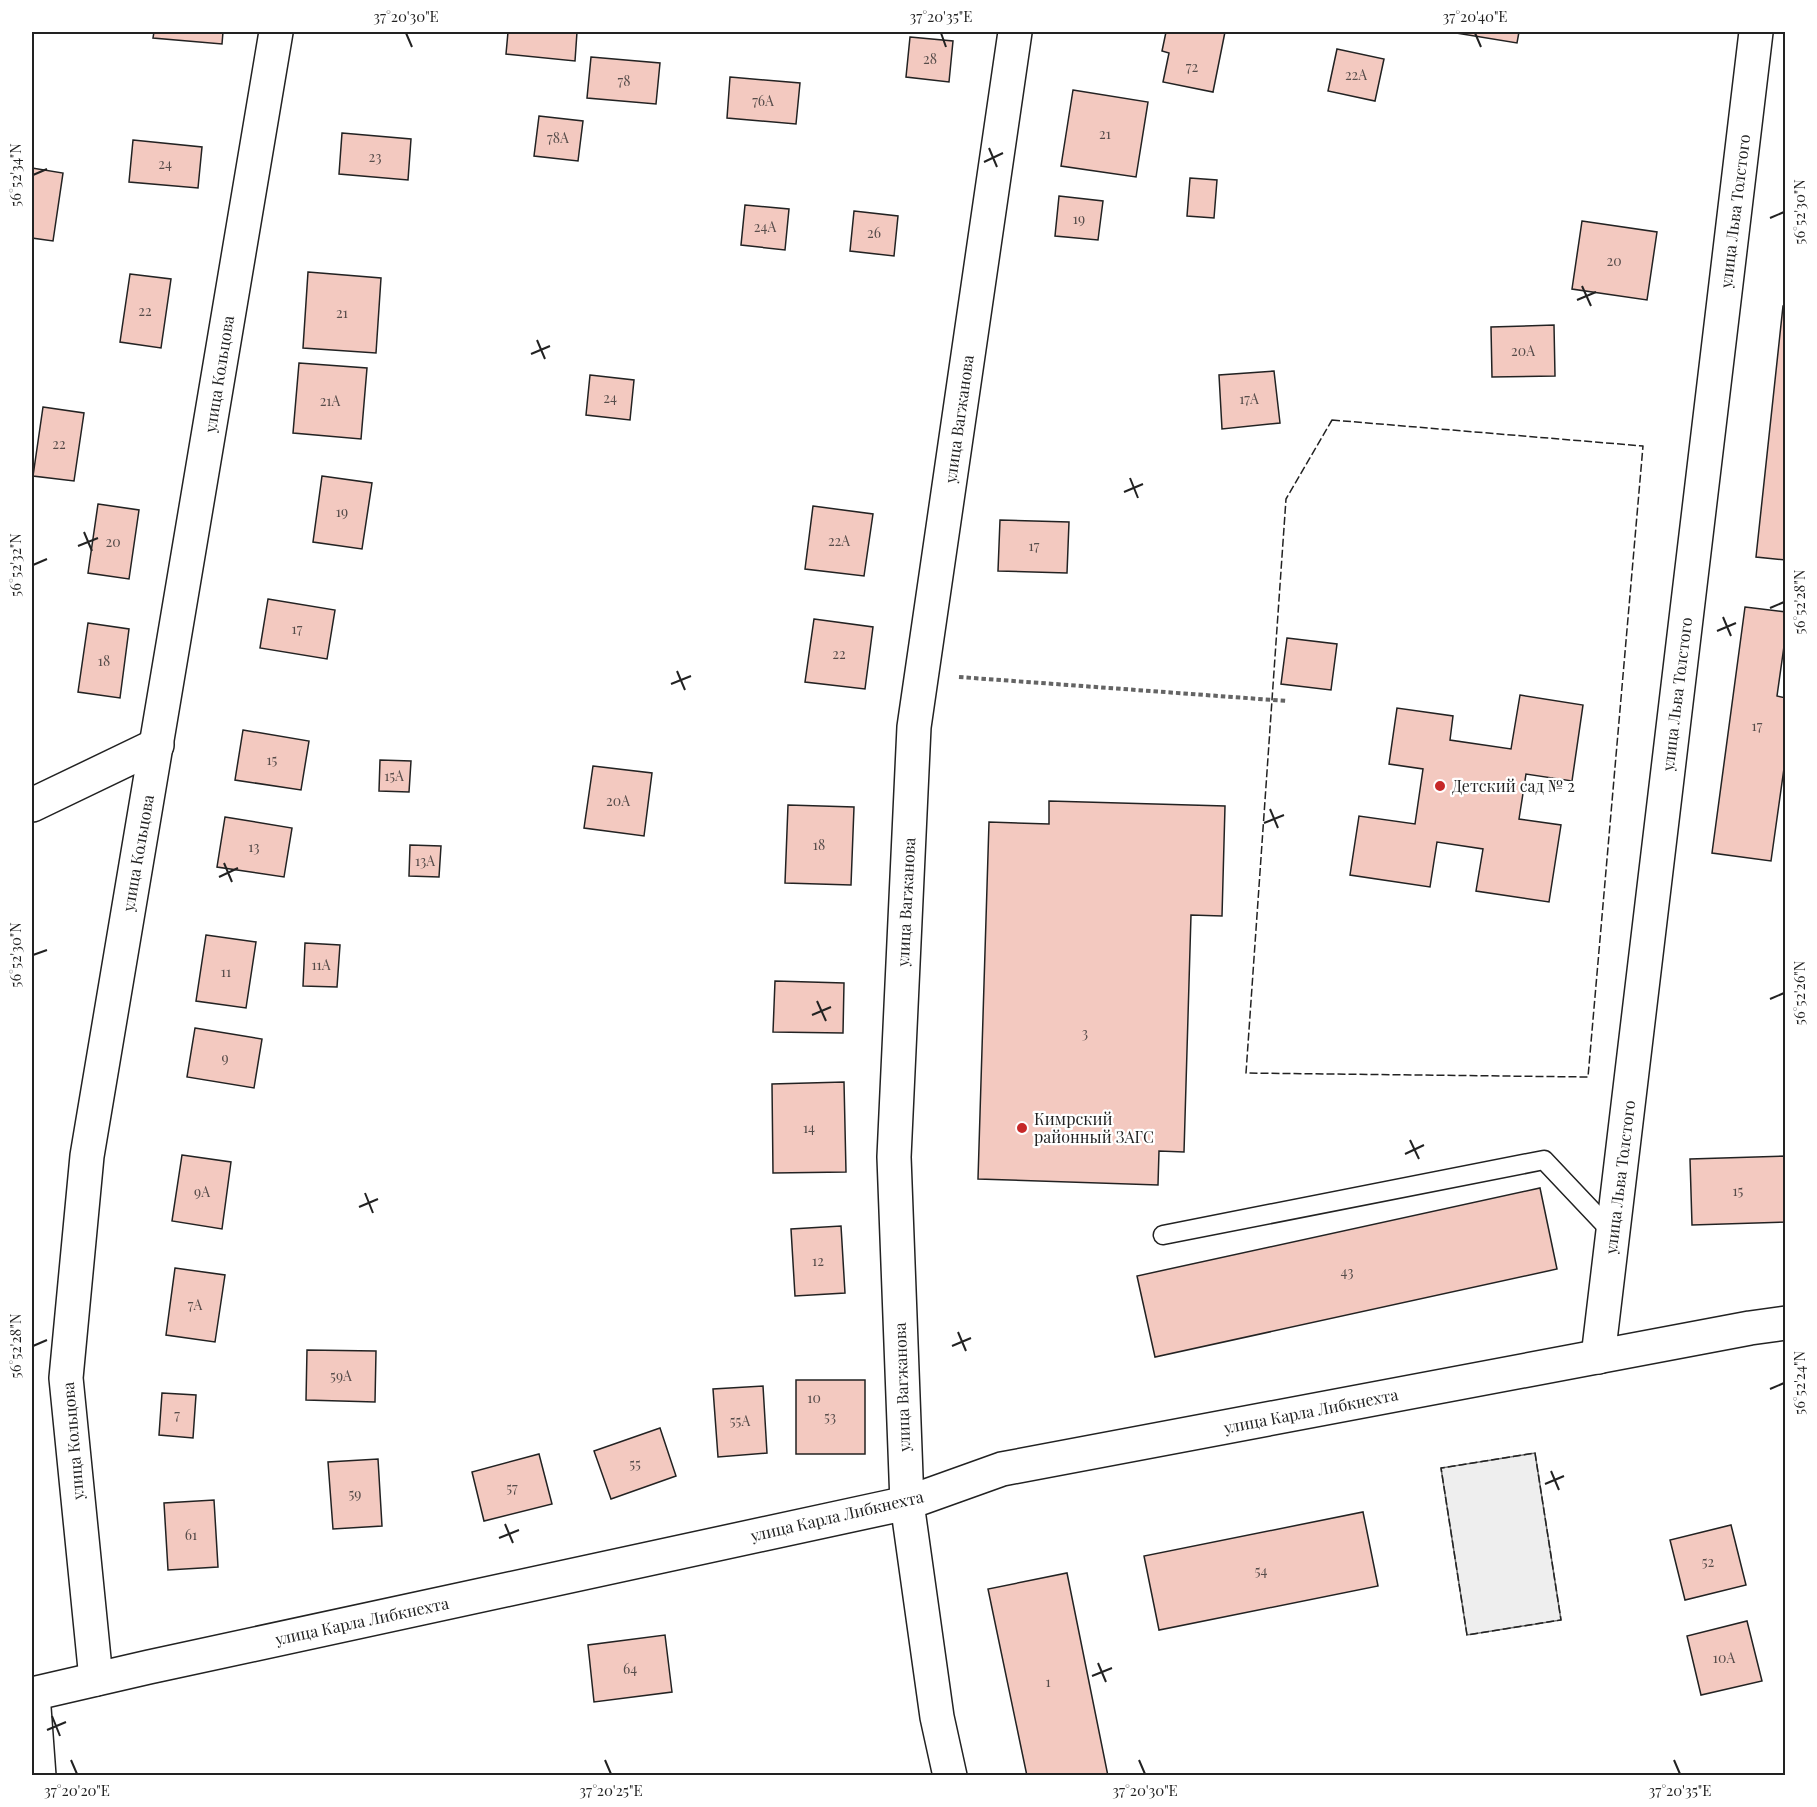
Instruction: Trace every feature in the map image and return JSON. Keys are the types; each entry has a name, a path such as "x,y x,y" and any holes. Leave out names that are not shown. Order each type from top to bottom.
{"street":[{"name":"улица Кольцова","path":"96,1679 66,1378 87,1156 276,32"},
{"name":"улица Вагжанова","path":"950,1776 937,1717 907,1503 894,1157 914,727 1015,32"},
{"name":"улица Льва Толстого","path":"1598,1357 1756,32"},
{"path":"32,805 157,745"},
{"name":"улица Карла Либкнехта","path":"32,1694 907,1503 1002,1469 1785,1323"},
{"path":"32,1694 39,1776"}],"lane":[{"path":"1162,1235 1544,1160 1613,1233"}],"path":[{"path":"922,674 1287,701"}],"shaded area":[{"path":"1535,1453 1561,1620 1467,1635 1441,1468"}],"building":[{"path":"154,32 223,32 222,44 153,38"},
{"path":"508,32 577,32 575,61 506,54"},
{"path":"1166,32 1225,32 1213,92 1163,82 1169,53 1162,51"},
{"path":"1450,32 1519,32 1517,43"},
{"path":"910,37 953,41 949,82 906,77"},
{"path":"1337,49 1384,59 1375,101 1328,91"},
{"path":"591,57 660,63 656,104 587,98"},
{"path":"730,77 800,83 796,124 727,118"},
{"path":"1073,90 1148,102 1136,177 1061,166"},
{"path":"539,116 583,121 578,161 534,156"},
{"path":"342,133 411,139 408,180 339,174"},
{"path":"133,140 202,147 198,188 129,182"},
{"path":"32,168 63,173 53,241 32,238"},
{"path":"1190,178 1217,180 1214,218 1187,216"},
{"path":"1059,196 1103,201 1098,240 1055,236"},
{"path":"745,205 789,209 785,250 741,245"},
{"path":"854,211 898,216 894,256 850,251"},
{"path":"1582,221 1657,232 1647,300 1572,289"},
{"path":"308,272 381,278 376,353 303,348"},
{"path":"130,274 171,279 161,348 120,342"},
{"path":"1783,306 1786,306 1786,560 1756,557"},
{"path":"1554,325 1555,376 1492,377 1491,327"},
{"path":"299,363 367,368 361,439 293,433"},
{"path":"1274,371 1280,423 1222,429 1219,375"},
{"path":"590,375 634,380 630,420 586,415"},
{"path":"43,407 84,413 74,481 33,476"},
{"path":"322,476 372,483 362,549 313,542"},
{"path":"98,504 139,510 129,579 88,573"},
{"path":"813,506 873,514 864,576 805,569"},
{"path":"1000,520 1069,522 1067,573 998,571"},
{"path":"268,599 335,610 327,659 260,648"},
{"path":"1745,607 1786,612 1786,632 1777,696 1786,698 1786,754 1771,861 1712,853"},
{"path":"814,619 873,627 865,689 805,682"},
{"path":"88,623 129,629 120,698 78,692"},
{"path":"1287,638 1337,644 1331,690 1281,684"},
{"path":"1520,695 1583,705 1572,781 1526,774 1519,819 1561,825 1549,902 1476,891 1483,849 1437,842 1430,887 1350,875 1359,816 1415,824 1423,769 1389,764 1397,708 1453,716 1450,740 1511,749"},
{"path":"243,730 309,741 301,790 235,780"},
{"path":"380,760 411,761 409,792 379,791"},
{"path":"593,766 652,773 644,836 584,828"},
{"path":"1049,801 1225,806 1222,916 1191,915 1184,1152 1159,1151 1158,1185 978,1179 989,822 1049,824"},
{"path":"788,805 854,807 851,885 785,883"},
{"path":"225,817 292,828 284,877 217,867"},
{"path":"410,845 441,846 439,877 409,876"},
{"path":"206,935 256,942 246,1008 196,1001"},
{"path":"305,943 340,945 337,987 303,986"},
{"path":"775,981 844,983 843,1033 773,1032"},
{"path":"195,1028 262,1039 254,1088 187,1077"},
{"path":"844,1082 846,1172 773,1173 772,1084"},
{"path":"182,1155 231,1162 222,1229 172,1221"},
{"path":"1786,1156 1786,1222 1692,1225 1690,1159"},
{"path":"1540,1188 1557,1269 1155,1357 1137,1276"},
{"path":"841,1226 845,1293 795,1296 791,1229"},
{"path":"175,1268 225,1275 215,1342 166,1335"},
{"path":"307,1350 376,1351 375,1402 306,1400"},
{"path":"796,1380 865,1380 865,1454 796,1454"},
{"path":"763,1386 767,1453 718,1457 713,1389"},
{"path":"162,1393 196,1395 193,1438 159,1435"},
{"path":"660,1428 676,1476 611,1499 594,1451"},
{"path":"539,1454 552,1504 484,1521 472,1472"},
{"path":"378,1459 382,1526 333,1529 328,1462"},
{"path":"214,1500 218,1567 168,1570 164,1503"},
{"path":"1363,1512 1378,1586 1159,1630 1144,1556"},
{"path":"1731,1525 1746,1585 1685,1600 1670,1540"},
{"path":"1067,1573 1108,1776 1027,1776 988,1589"},
{"path":"1747,1621 1762,1681 1701,1695 1687,1636"},
{"path":"665,1635 672,1692 594,1702 588,1645"}],"fence":[{"path":"1332,420 1643,446 1588,1077 1246,1073 1286,499 1332,420"},
{"path":"1535,1453 1561,1620 1467,1635 1441,1468 1535,1453"}],"place":[{"name":"Детский сад № 2","path":"1440,786"},
{"name":"Кимрский районный ЗАГС","path":"1022,1128"}]}
